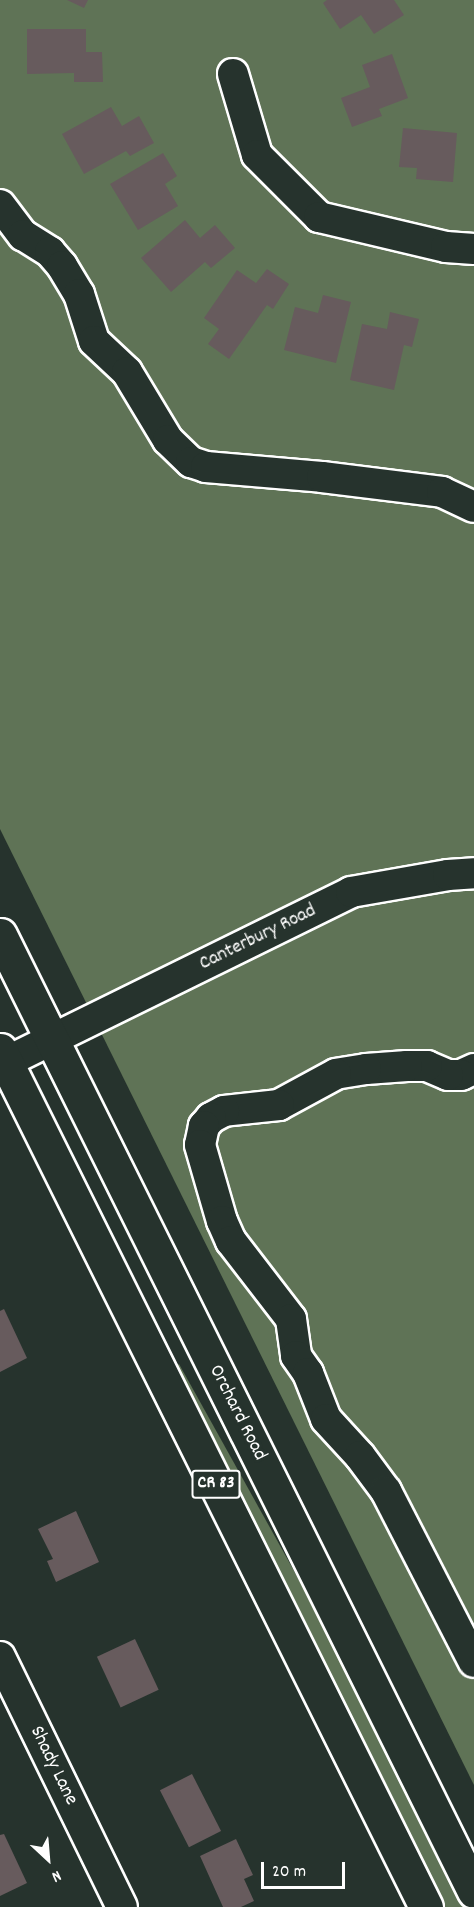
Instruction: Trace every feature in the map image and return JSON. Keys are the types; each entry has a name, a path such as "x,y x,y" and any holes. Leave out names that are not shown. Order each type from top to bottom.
{"main road":[{"name":"Orchard Road","path":"0,935 474,1891"},
{"name":"CR 83","path":"2,1059 426,1907"}],"street":[{"path":"233,74 257,155 319,217 446,247 474,249"},
{"path":"0,205 23,235 50,252 62,266 79,294 94,341 127,372 168,440 191,462 206,467 322,477 442,492 474,507"},
{"name":"Canterbury Road","path":"2,1059 52,1039 351,892 448,875 474,873"},
{"path":"474,1069 461,1075 448,1075 427,1066 366,1068 336,1074 279,1106 224,1111 211,1118 204,1126 200,1145 222,1221 231,1241 291,1319 296,1356 308,1373 326,1419 360,1456 386,1491 474,1662"},
{"name":"Shady Lane","path":"0,1657 122,1907"}],"green space":[{"path":"0,0 474,0 474,1785 0,829"},
{"path":"179,1364 313,1605 464,1907 445,1907 175,1367"}],"building":[{"path":"67,0 88,0 84,8"},
{"path":"327,0 394,0 404,15 374,34 361,15 340,29 323,3"},
{"path":"27,29 86,29 86,52 102,52 103,82 74,82 74,73 27,74"},
{"path":"392,54 408,98 379,109 382,116 352,127 341,98 370,87 362,65"},
{"path":"111,107 122,126 139,116 154,143 130,156 126,151 84,174 62,134"},
{"path":"403,128 457,133 453,182 416,179 417,168 399,167"},
{"path":"163,153 177,176 165,184 178,206 138,230 110,184"},
{"path":"185,220 200,238 215,225 235,248 211,268 205,262 171,292 141,258"},
{"path":"267,269 289,284 273,309 267,305 229,359 208,344 219,329 204,318 237,270 256,283"},
{"path":"323,295 351,302 336,363 284,350 295,307 318,313"},
{"path":"390,312 419,319 412,347 404,345 394,390 350,380 362,324 387,329"},
{"path":"4,1309 27,1358 0,1372 0,1311"},
{"path":"76,1511 99,1562 56,1582 47,1561 53,1559 38,1529"},
{"path":"135,1639 159,1690 121,1708 97,1657"},
{"path":"192,1774 221,1831 189,1847 160,1790"},
{"path":"4,1834 27,1883 0,1896 0,1835"},
{"path":"236,1839 253,1875 244,1879 254,1901 241,1907 223,1907 200,1856"}]}
